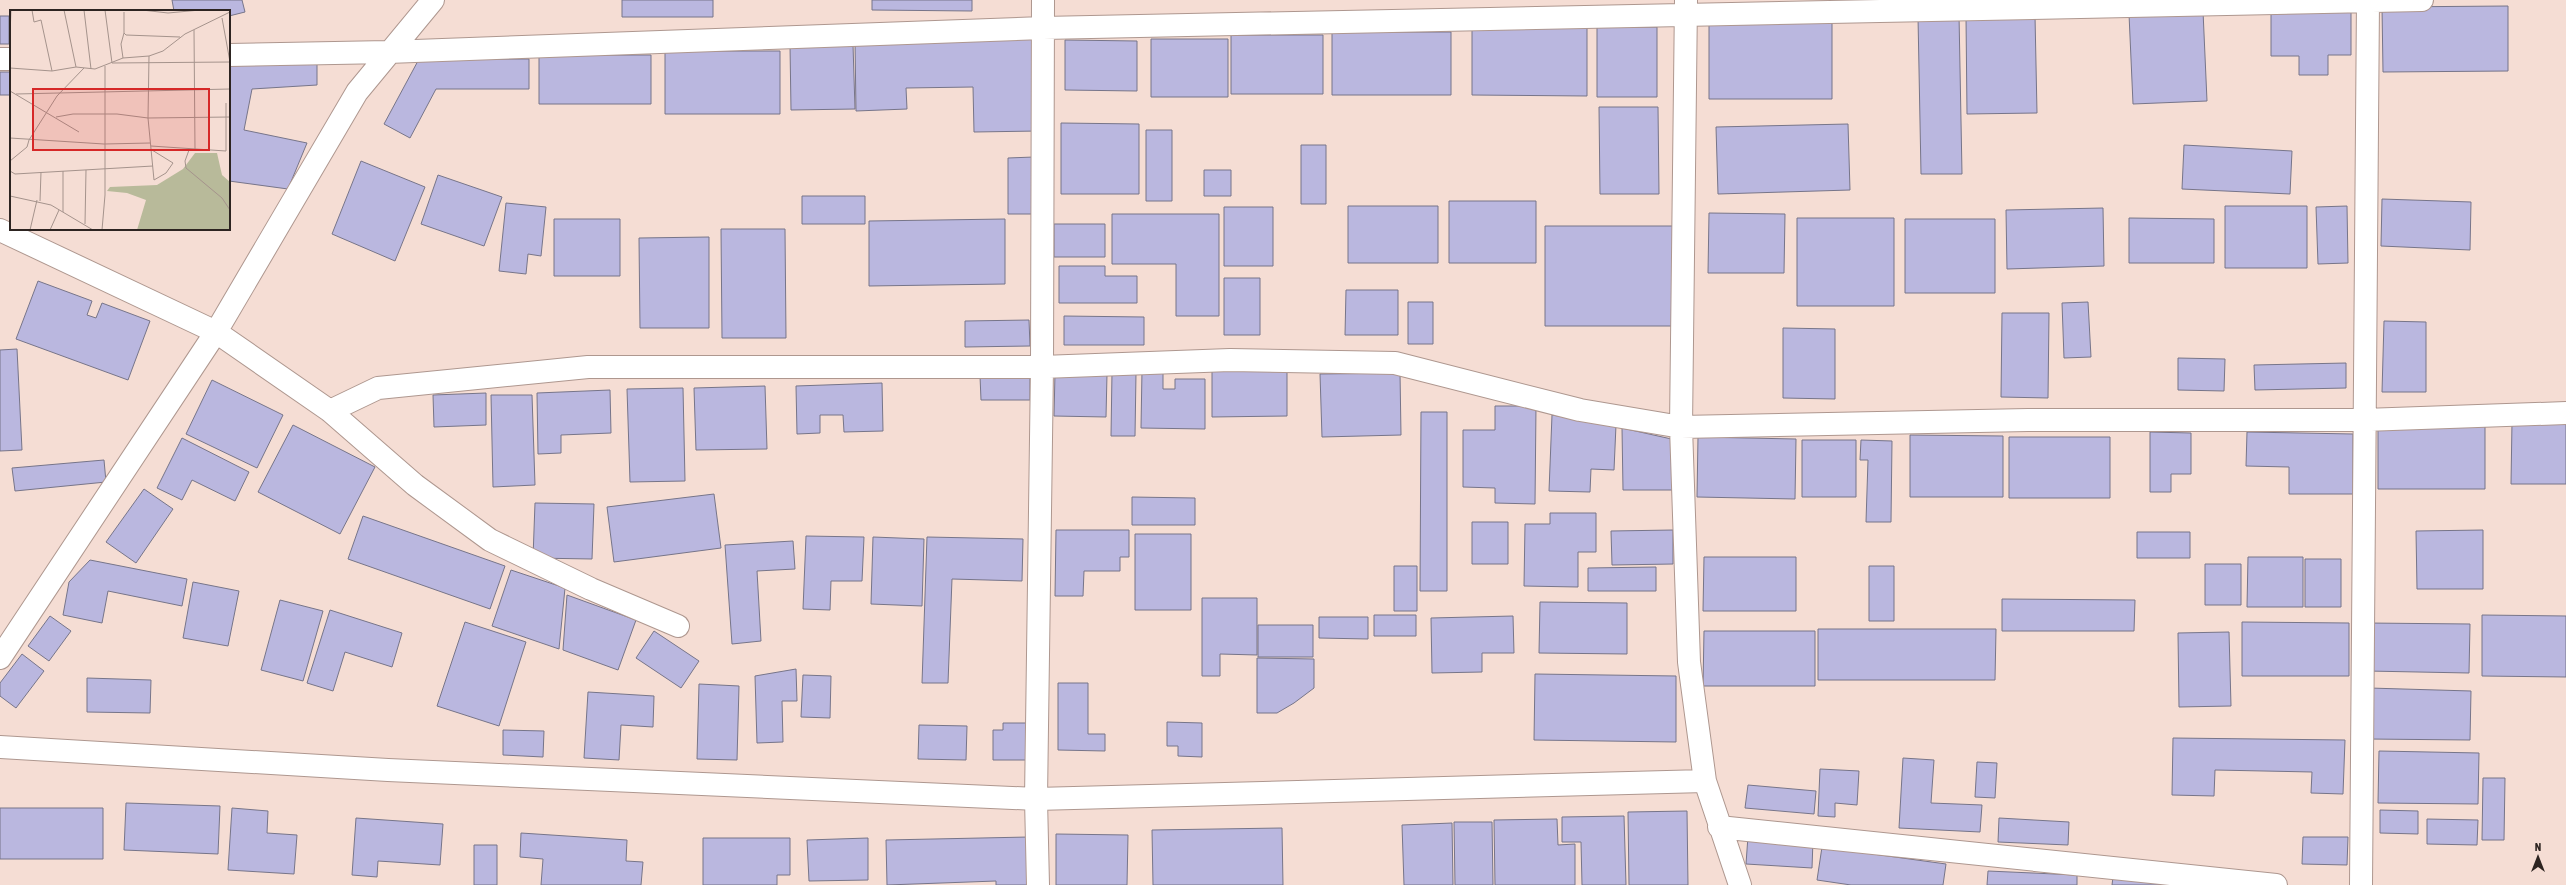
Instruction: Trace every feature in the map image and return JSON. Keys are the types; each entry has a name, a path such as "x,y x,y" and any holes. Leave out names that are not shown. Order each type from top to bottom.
{"street":[{"path":"0,658 216,332 357,92 388,52 433,0"},
{"path":"1038,885 1036,799 1042,367 1043,0"},
{"path":"230,55 388,52 1043,28 1686,8 2422,0"},
{"path":"2368,1 2360,885 2369,885"},
{"path":"1686,8 1680,427 1689,662 1705,781 1740,885"},
{"path":"0,230 216,332 330,411 415,485 490,540 591,589 678,626"},
{"path":"330,411 378,388 588,367 1042,367 1230,360 1395,363 1580,410 1680,427 2028,420 2364,420 2566,413"},
{"path":"0,747 396,771 1036,799 1705,781"},
{"path":"1720,827 2276,885"}],"building":[{"path":"172,0 242,0 245,12 230,16 230,10 174,10"},
{"path":"622,0 713,0 713,17 622,17"},
{"path":"872,0 972,0 972,11 872,10"},
{"path":"2508,6 2508,71 2383,72 2382,7"},
{"path":"2351,8 2351,55 2328,55 2328,75 2299,75 2299,56 2271,56 2271,9"},
{"path":"2203,11 2207,101 2133,104 2129,14"},
{"path":"1959,15 1962,174 1921,174 1918,17"},
{"path":"0,16 9,16 9,44 0,44"},
{"path":"2035,16 2037,113 1967,114 1966,17"},
{"path":"1709,22 1832,22 1832,99 1709,99"},
{"path":"1472,27 1587,27 1587,96 1472,95"},
{"path":"1597,27 1657,27 1657,97 1597,97"},
{"path":"1332,32 1451,32 1451,95 1332,95"},
{"path":"1231,35 1323,35 1323,94 1231,94"},
{"path":"1037,38 1039,131 974,132 973,87 906,88 907,109 856,111 855,42"},
{"path":"1151,39 1228,39 1228,97 1151,97"},
{"path":"1065,40 1137,41 1137,91 1065,90"},
{"path":"853,45 855,109 791,110 790,46"},
{"path":"665,51 780,51 780,114 665,114"},
{"path":"539,55 651,55 651,104 539,104"},
{"path":"317,57 317,85 252,89 244,130 307,143 288,189 230,181 230,62"},
{"path":"419,59 529,59 529,89 436,89 410,138 384,124"},
{"path":"0,72 10,72 10,95 0,95"},
{"path":"1599,107 1658,107 1659,194 1600,194"},
{"path":"1061,123 1139,124 1139,194 1061,194"},
{"path":"1848,124 1850,190 1718,194 1716,127"},
{"path":"1146,130 1172,130 1172,201 1146,201"},
{"path":"1301,145 1326,145 1326,204 1301,204"},
{"path":"2184,145 2292,151 2290,194 2182,189"},
{"path":"1034,157 1035,214 1008,214 1008,158"},
{"path":"361,161 425,187 395,261 332,234"},
{"path":"1204,170 1231,170 1231,196 1204,196"},
{"path":"438,175 502,197 484,246 421,224"},
{"path":"802,196 865,196 865,224 802,224"},
{"path":"2382,199 2471,202 2470,250 2381,246"},
{"path":"1449,201 1536,201 1536,263 1449,263"},
{"path":"506,203 546,207 541,256 528,254 526,274 499,271"},
{"path":"1348,206 1438,206 1438,263 1348,263"},
{"path":"2225,206 2307,206 2307,268 2225,268"},
{"path":"2347,206 2348,263 2318,264 2316,207"},
{"path":"1224,207 1273,207 1273,266 1224,266"},
{"path":"2103,208 2104,266 2007,269 2006,210"},
{"path":"1709,213 1785,214 1784,273 1708,273"},
{"path":"1112,214 1219,214 1219,316 1176,316 1176,264 1112,264"},
{"path":"1797,218 1894,218 1894,306 1797,306"},
{"path":"2129,218 2214,219 2214,263 2129,263"},
{"path":"554,219 620,219 620,276 554,276"},
{"path":"1005,219 1005,284 869,286 869,221"},
{"path":"1905,219 1995,219 1995,293 1905,293"},
{"path":"1054,224 1105,224 1105,257 1054,257"},
{"path":"1545,226 1675,226 1675,326 1545,326"},
{"path":"721,229 785,229 786,338 722,338"},
{"path":"709,237 709,328 640,328 639,238"},
{"path":"1059,266 1105,266 1105,276 1137,276 1137,303 1059,303"},
{"path":"1224,278 1260,278 1260,335 1224,335"},
{"path":"38,281 92,301 87,315 96,318 102,303 150,321 128,380 16,339"},
{"path":"1346,290 1398,290 1398,335 1345,335"},
{"path":"1408,302 1433,302 1433,344 1408,344"},
{"path":"2088,302 2091,357 2064,358 2062,303"},
{"path":"2002,313 2049,313 2048,398 2001,397"},
{"path":"1064,316 1144,317 1144,345 1064,345"},
{"path":"1029,320 1030,346 965,347 965,321"},
{"path":"2384,321 2426,322 2426,392 2382,392"},
{"path":"1783,328 1835,329 1835,399 1783,398"},
{"path":"17,349 22,450 0,451 0,350"},
{"path":"2178,358 2225,359 2224,391 2178,390"},
{"path":"2346,363 2346,388 2255,390 2254,365"},
{"path":"1287,366 1287,416 1212,417 1212,368"},
{"path":"1142,370 1163,371 1163,389 1175,389 1175,379 1205,379 1205,429 1141,428"},
{"path":"1112,372 1136,373 1135,436 1111,436"},
{"path":"1055,373 1107,374 1106,417 1054,416"},
{"path":"1400,373 1401,435 1322,437 1320,374"},
{"path":"1030,375 1030,400 981,400 980,376"},
{"path":"212,380 283,415 257,468 186,434"},
{"path":"882,383 883,431 844,432 843,415 820,415 820,433 797,434 796,386"},
{"path":"765,386 767,449 696,450 694,388"},
{"path":"683,388 685,481 630,482 627,389"},
{"path":"610,390 611,433 561,435 561,453 538,454 537,393"},
{"path":"486,393 486,425 434,427 433,395"},
{"path":"491,395 532,395 535,485 493,487"},
{"path":"1495,406 1536,406 1535,504 1495,503 1495,488 1463,487 1463,430 1495,430"},
{"path":"1421,412 1447,412 1447,591 1420,591"},
{"path":"1552,415 1616,425 1614,470 1591,469 1590,492 1549,491"},
{"path":"2512,422 2566,423 2566,484 2511,484"},
{"path":"293,425 375,467 340,534 258,492"},
{"path":"2378,425 2485,425 2485,489 2378,489"},
{"path":"1622,428 1676,440 1677,490 1623,490"},
{"path":"2150,432 2191,433 2191,474 2171,474 2171,492 2150,492"},
{"path":"2247,432 2353,434 2353,494 2289,494 2289,467 2246,466"},
{"path":"1910,435 2003,436 2003,497 1910,497"},
{"path":"1698,437 1796,439 1795,499 1697,497"},
{"path":"2009,437 2110,437 2110,498 2009,498"},
{"path":"182,438 249,472 235,501 192,480 182,500 157,488"},
{"path":"1802,440 1856,440 1856,497 1802,497"},
{"path":"1861,440 1892,441 1891,522 1866,522 1868,460 1860,460"},
{"path":"104,460 106,482 15,491 12,468"},
{"path":"144,489 173,509 136,563 106,542"},
{"path":"714,494 721,548 614,562 607,507"},
{"path":"1132,497 1195,498 1195,525 1132,525"},
{"path":"535,503 594,504 592,559 533,558"},
{"path":"1550,513 1596,513 1596,552 1578,552 1578,587 1524,586 1525,524 1550,524"},
{"path":"363,516 505,566 490,609 348,559"},
{"path":"1472,522 1508,522 1508,564 1472,564"},
{"path":"1056,530 1129,530 1129,557 1120,557 1120,571 1084,571 1083,596 1055,596"},
{"path":"1673,530 1673,564 1612,565 1611,531"},
{"path":"2483,530 2483,589 2417,589 2416,531"},
{"path":"2137,532 2190,532 2190,558 2137,558"},
{"path":"1135,534 1191,534 1191,610 1135,610"},
{"path":"806,536 864,537 862,581 831,581 830,610 803,609"},
{"path":"873,537 924,539 922,606 871,604"},
{"path":"927,537 1023,539 1022,581 952,579 948,683 922,683"},
{"path":"793,541 795,569 757,571 761,641 732,644 725,545"},
{"path":"1704,557 1796,557 1796,611 1703,611"},
{"path":"2248,557 2303,557 2303,607 2247,607"},
{"path":"2305,559 2341,559 2341,607 2305,607"},
{"path":"90,560 187,579 182,606 108,591 102,623 63,615 69,582"},
{"path":"2205,564 2241,564 2241,605 2205,605"},
{"path":"1394,566 1417,566 1417,611 1394,611"},
{"path":"1869,566 1894,566 1894,621 1869,621"},
{"path":"1656,567 1656,591 1588,591 1588,568"},
{"path":"511,570 565,588 559,649 492,626"},
{"path":"193,582 239,591 228,646 183,638"},
{"path":"567,595 636,620 618,670 563,650"},
{"path":"1202,598 1257,598 1257,655 1220,654 1220,676 1202,676"},
{"path":"2002,599 2135,600 2134,631 2002,631"},
{"path":"280,600 323,611 303,681 261,670"},
{"path":"1540,602 1627,603 1627,654 1539,653"},
{"path":"330,610 402,633 392,667 345,652 333,691 307,683"},
{"path":"1374,615 1416,615 1416,636 1374,636"},
{"path":"2482,615 2566,616 2566,677 2482,676"},
{"path":"50,616 71,631 49,661 28,646"},
{"path":"1513,616 1514,653 1482,653 1482,672 1432,673 1431,618"},
{"path":"1319,617 1368,617 1368,639 1319,638"},
{"path":"465,622 526,642 499,726 437,706"},
{"path":"2242,622 2349,623 2349,676 2242,676"},
{"path":"2367,623 2470,624 2469,673 2367,671"},
{"path":"1258,625 1313,625 1313,657 1258,657"},
{"path":"1818,629 1996,629 1995,680 1818,680"},
{"path":"654,631 699,661 681,688 636,658"},
{"path":"1704,631 1815,631 1815,686 1703,686"},
{"path":"2229,632 2231,706 2179,707 2178,633"},
{"path":"22,654 44,671 16,708 0,696 0,683"},
{"path":"1257,658 1314,659 1314,688 1294,703 1277,713 1257,713"},
{"path":"796,669 797,701 782,701 783,742 757,743 755,676"},
{"path":"1535,674 1676,676 1676,742 1534,740"},
{"path":"803,675 831,676 830,718 801,717"},
{"path":"87,678 151,680 150,713 87,712"},
{"path":"1058,683 1088,683 1088,734 1105,734 1105,751 1058,750"},
{"path":"699,684 739,686 737,760 697,759"},
{"path":"2369,688 2471,691 2470,740 2368,739"},
{"path":"588,692 654,696 653,727 621,725 619,760 584,758"},
{"path":"1167,722 1202,723 1202,757 1178,756 1178,746 1167,746"},
{"path":"1003,723 1029,723 1028,760 993,760 993,730 1003,730"},
{"path":"919,725 967,726 966,760 918,759"},
{"path":"503,730 544,731 543,757 503,755"},
{"path":"2173,738 2345,740 2343,794 2311,793 2312,772 2215,770 2214,796 2172,795"},
{"path":"2379,751 2479,753 2478,804 2378,803"},
{"path":"1903,758 1934,760 1931,803 1982,805 1980,832 1899,828"},
{"path":"1977,762 1997,763 1995,798 1975,797"},
{"path":"1820,769 1859,771 1857,805 1835,803 1835,817 1818,816"},
{"path":"2483,778 2505,778 2504,840 2482,840"},
{"path":"1748,785 1816,791 1814,814 1745,808"},
{"path":"126,803 220,806 218,854 124,850"},
{"path":"0,808 103,808 103,859 0,859"},
{"path":"232,808 268,811 267,833 297,835 294,874 228,870"},
{"path":"2380,810 2418,811 2418,834 2380,833"},
{"path":"1687,811 1688,885 1629,885 1628,812"},
{"path":"1624,816 1626,885 1582,885 1581,842 1562,842 1562,817"},
{"path":"356,818 443,824 440,865 378,861 377,877 352,875"},
{"path":"1999,818 2069,822 2068,845 1998,842"},
{"path":"1557,819 1558,845 1575,844 1575,885 1495,885 1494,820"},
{"path":"2427,819 2478,820 2477,845 2427,844"},
{"path":"1454,822 1492,822 1493,885 1455,885"},
{"path":"1452,823 1453,885 1404,885 1402,825"},
{"path":"1282,828 1283,885 1153,885 1152,830"},
{"path":"521,833 627,840 626,861 643,862 641,885 541,885 543,859 520,857"},
{"path":"1056,834 1128,835 1127,885 1056,885"},
{"path":"1748,836 1813,840 1812,868 1746,864"},
{"path":"1029,837 1030,885 996,885 996,881 887,885 886,840"},
{"path":"2303,837 2348,837 2347,865 2302,864"},
{"path":"703,838 790,838 790,875 777,875 777,885 703,885"},
{"path":"868,838 868,880 809,881 807,840"},
{"path":"474,845 497,845 497,885 474,885"},
{"path":"1822,847 1946,864 1943,885 1851,885 1817,880"},
{"path":"1988,871 2077,875 2077,885 1987,885"},
{"path":"2113,877 2178,885 2112,885"}]}
